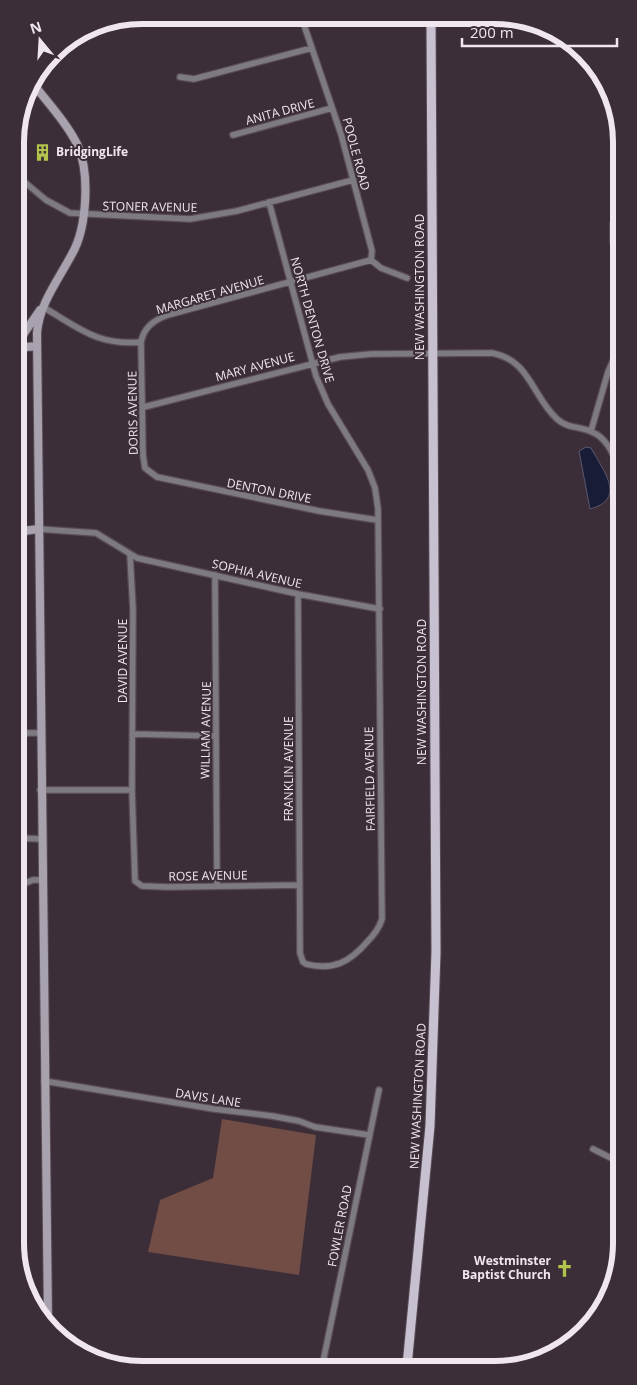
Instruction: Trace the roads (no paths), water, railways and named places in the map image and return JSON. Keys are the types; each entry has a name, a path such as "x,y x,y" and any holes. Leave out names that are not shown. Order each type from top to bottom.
{"main road":[{"name":"NEW WASHINGTON ROAD","path":"408,1361 427,1172 435,994 431,24"},
{"path":"37,89 78,148 84,175 83,216 78,244 44,307 38,324 37,346 41,880 48,1314"},
{"path":"24,334 35,315 44,307"},
{"path":"24,347 37,346"},
{"path":"24,531 38,529"}],"street":[{"name":"POOLE ROAD","path":"304,24 332,108 353,180 372,251 371,260"},
{"path":"180,77 194,79 312,48"},
{"name":"ANITA DRIVE","path":"233,135 332,108"},
{"name":"STONER AVENUE","path":"24,180 60,209 83,216 200,218 353,180"},
{"name":"NORTH DENTON DRIVE","path":"269,202 312,362 328,404 372,478 377,499 377,520"},
{"path":"613,224 613,242"},
{"path":"371,260 381,268 407,278"},
{"name":"MARGARET AVENUE","path":"141,342 148,326 161,318 371,260"},
{"path":"44,307 103,340 124,344 141,342"},
{"name":"DORIS AVENUE","path":"141,342 144,407 143,460 149,473 157,477"},
{"path":"433,354 487,353 506,356 523,369 557,419 569,426 591,431 602,438 613,455"},
{"name":"MARY AVENUE","path":"144,407 312,362 352,355 433,354"},
{"path":"591,431 613,361"},
{"name":"DENTON DRIVE","path":"157,477 319,511 377,520"},
{"name":"FAIRFIELD AVENUE","path":"300,945 301,958 306,964 314,966 340,965 361,950 377,930 382,919 380,609 377,520"},
{"path":"38,529 96,533 130,555"},
{"name":"SOPHIA AVENUE","path":"130,555 298,594 380,609"},
{"name":"DAVID AVENUE","path":"130,555 134,865"},
{"name":"WILLIAM AVENUE","path":"216,575 217,885"},
{"name":"FRANKLIN AVENUE","path":"298,594 300,945"},
{"path":"24,733 40,732"},
{"path":"133,734 216,736"},
{"path":"40,790 132,790"},
{"path":"24,838 41,839"},
{"name":"ROSE AVENUE","path":"134,865 135,881 138,885 299,885"},
{"path":"24,883 32,880 41,880"},
{"name":"DAVIS LANE","path":"44,1081 214,1110 272,1116 299,1121 315,1127 369,1135"},
{"name":"FOWLER ROAD","path":"323,1361 379,1090"},
{"path":"593,1148 613,1159"}],"water":[{"path":"586,447 591,448 606,474 610,491 608,498 590,509 579,451"}],"place":[{"name":"BridgingLife","path":"42,152"},
{"name":"Westminster Baptist Church","path":"565,1268"}]}
